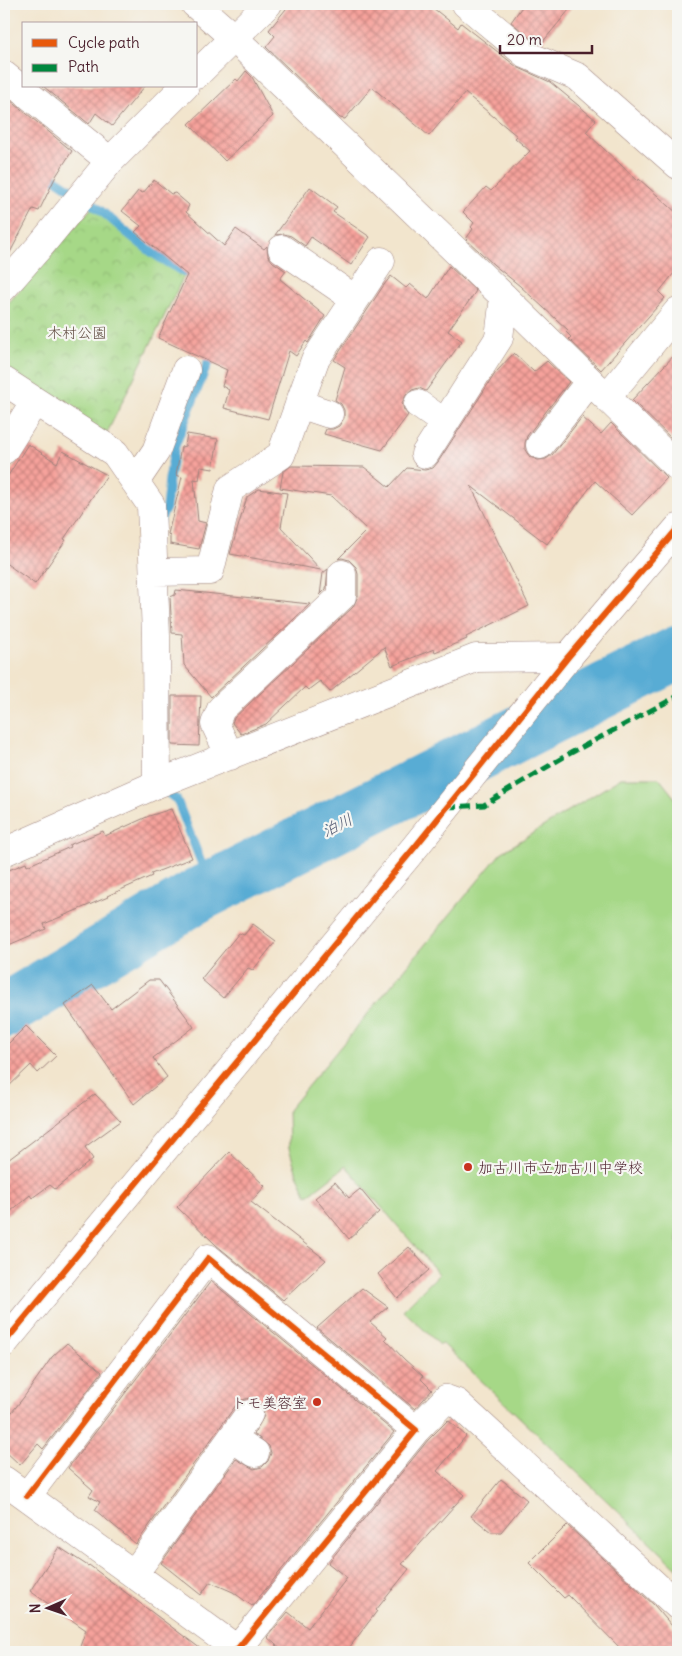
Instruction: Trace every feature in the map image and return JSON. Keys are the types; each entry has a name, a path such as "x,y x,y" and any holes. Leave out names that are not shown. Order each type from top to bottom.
{"street":[{"path":"195,4 234,38 678,467"},
{"path":"198,73 268,4"},
{"path":"475,7 526,55 578,77 678,165"},
{"path":"4,75 110,161"},
{"path":"4,287 110,161 183,88"},
{"path":"282,249 355,300"},
{"path":"154,572 210,571 230,489 281,455 315,360 381,261"},
{"path":"425,454 499,338 504,297"},
{"path":"540,445 678,311"},
{"path":"135,482 156,451 186,370"},
{"path":"4,381 115,453 151,505 156,636 156,784"},
{"path":"4,450 35,401"},
{"path":"299,404 329,414"},
{"path":"418,404 445,422"},
{"path":"4,1343 414,847 534,698 678,528"},
{"path":"230,756 215,724 221,709 342,596 342,574"},
{"path":"4,852 156,784 476,658 568,657"},
{"path":"27,1496 208,1258 416,1430"},
{"path":"4,1480 238,1652 416,1430 446,1399 457,1403 678,1606"},
{"path":"134,1574 249,1414"},
{"path":"232,1438 255,1453"}],"green space":[{"name":"木村公園","path":"96,203 184,276 106,435 4,372 4,308"},
{"name":"加古川市立加古川中学校","path":"621,778 659,778 678,802 678,1569 443,1344 440,1345 403,1310 439,1274 346,1166 307,1196 297,1174 289,1148 288,1110 501,853"}],"building":[{"path":"290,4 428,4 458,28 461,23 517,67 550,82 596,120 586,132 638,181 639,179 678,214 678,268 659,292 665,298 601,370 569,339 571,337 566,332 568,330 466,239 473,229 471,227 474,223 463,212 486,187 491,191 530,151 515,138 517,136 465,93 429,136 372,87 345,119 340,118 266,47 275,36 269,30"},
{"path":"524,4 574,4 541,44 535,42 511,22"},
{"path":"246,71 252,77 273,116 225,161 189,124 236,79 238,81"},
{"path":"45,88 143,88 112,126 96,113 89,124"},
{"path":"4,95 72,151 56,176 39,211 33,209 4,264"},
{"path":"154,180 171,194 175,193 189,205 186,212 224,246 236,229 264,249 267,246 268,256 286,271 280,279 325,316 308,343 306,341 296,356 289,351 268,419 224,408 229,390 222,386 227,370 158,338 187,275 135,232 141,226 122,211 138,191 143,193"},
{"path":"310,187 337,207 333,212 370,237 351,265 311,237 305,246 291,236 284,234 275,235"},
{"path":"449,266 476,291 448,331 462,341 426,391 419,388 412,390 406,395 402,403 408,415 382,450 324,434 326,429 333,429 339,426 344,418 344,410 341,404 335,400 345,367 334,360 384,285 391,276 406,288 410,284 428,299"},
{"path":"678,351 678,445 632,400"},
{"path":"514,353 534,372 547,361 569,382 527,436 525,450 530,457 538,460 546,459 552,455 582,417 601,434 611,423 667,478 632,515 595,481 547,544 471,486 529,606 466,637 467,639 435,652 434,649 392,666 384,647 330,692 320,681 308,690 305,687 266,724 241,734 232,723 234,718 353,607 358,596 358,574 356,567 349,560 338,559 367,530 331,496 280,488 283,472 291,466 364,467 389,487 407,468 425,470 433,468 496,372"},
{"path":"187,434 218,439 213,469 201,467 199,480 194,479 198,521 206,523 199,549 170,544 170,536 168,534 182,477 176,475 181,447 185,446"},
{"path":"28,444 57,463 63,451 107,475 64,539 66,540 35,584 4,562 4,482"},
{"path":"259,489 287,493 281,527 321,570 230,554 247,497"},
{"path":"328,569 326,589 320,595 323,573"},
{"path":"176,590 310,604 211,697 184,665 182,634 172,633 170,597 175,595"},
{"path":"172,696 201,696 199,746 172,745"},
{"path":"171,809 192,858 151,874 152,876 108,897 44,924 46,929 4,947 4,872 26,863 27,866 70,847 69,845 103,831 105,836 149,816"},
{"path":"253,924 276,941 253,970 248,968 223,998 201,979 239,933 244,935"},
{"path":"149,980 159,980 194,1027 153,1058 167,1077 134,1104 65,1005 93,985 111,1009"},
{"path":"26,1026 56,1056 38,1073 31,1065 4,1091 4,1048"},
{"path":"95,1094 121,1121 85,1147 93,1159 55,1189 50,1185 32,1198 30,1195 4,1217 4,1163"},
{"path":"229,1152 265,1186 251,1202 326,1260 283,1300 216,1245 177,1207"},
{"path":"335,1182 349,1198 360,1189 379,1212 349,1239 315,1198"},
{"path":"409,1247 429,1270 397,1298 378,1274"},
{"path":"211,1281 394,1432 252,1606 233,1592 210,1582 201,1595 161,1563 236,1459 254,1469 262,1467 268,1461 271,1453 269,1446 254,1434 264,1416 263,1408 258,1402 250,1398 242,1400 236,1405 136,1544 95,1510 100,1502 89,1496 93,1490 68,1468"},
{"path":"362,1288 388,1307 370,1322 387,1337 385,1339 404,1359 423,1376 421,1379 432,1390 415,1409 317,1328"},
{"path":"67,1343 102,1372 43,1449 38,1444 20,1465 4,1450 4,1422 52,1357"},
{"path":"448,1420 466,1436 437,1471 464,1495 402,1564 409,1569 346,1652 284,1652 267,1637 288,1612 308,1628 347,1578 328,1563 428,1440"},
{"path":"501,1479 527,1500 501,1532 491,1532 471,1516"},
{"path":"567,1525 654,1605 678,1633 678,1652 624,1652 568,1595 564,1598 529,1563"},
{"path":"59,1547 89,1565 205,1652 78,1652 86,1630 30,1591"}],"waterway":[{"path":"45,173 73,190 155,255 192,275"},
{"path":"160,520 166,508 175,446 213,350"},
{"name":"泊川","path":"4,1011 200,894 678,653"},
{"path":"161,788 177,800 211,888"}],"marked path":[{"path":"447,807 484,805 567,755 678,696"}],"cycle path":[{"path":"4,1343 415,847 568,657 678,528"},
{"path":"27,1496 208,1258 416,1430 235,1652"}],"place":[{"name":"加古川市立加古川中学校","path":"468,1167"},
{"name":"トモ美容室","path":"317,1402"}]}
